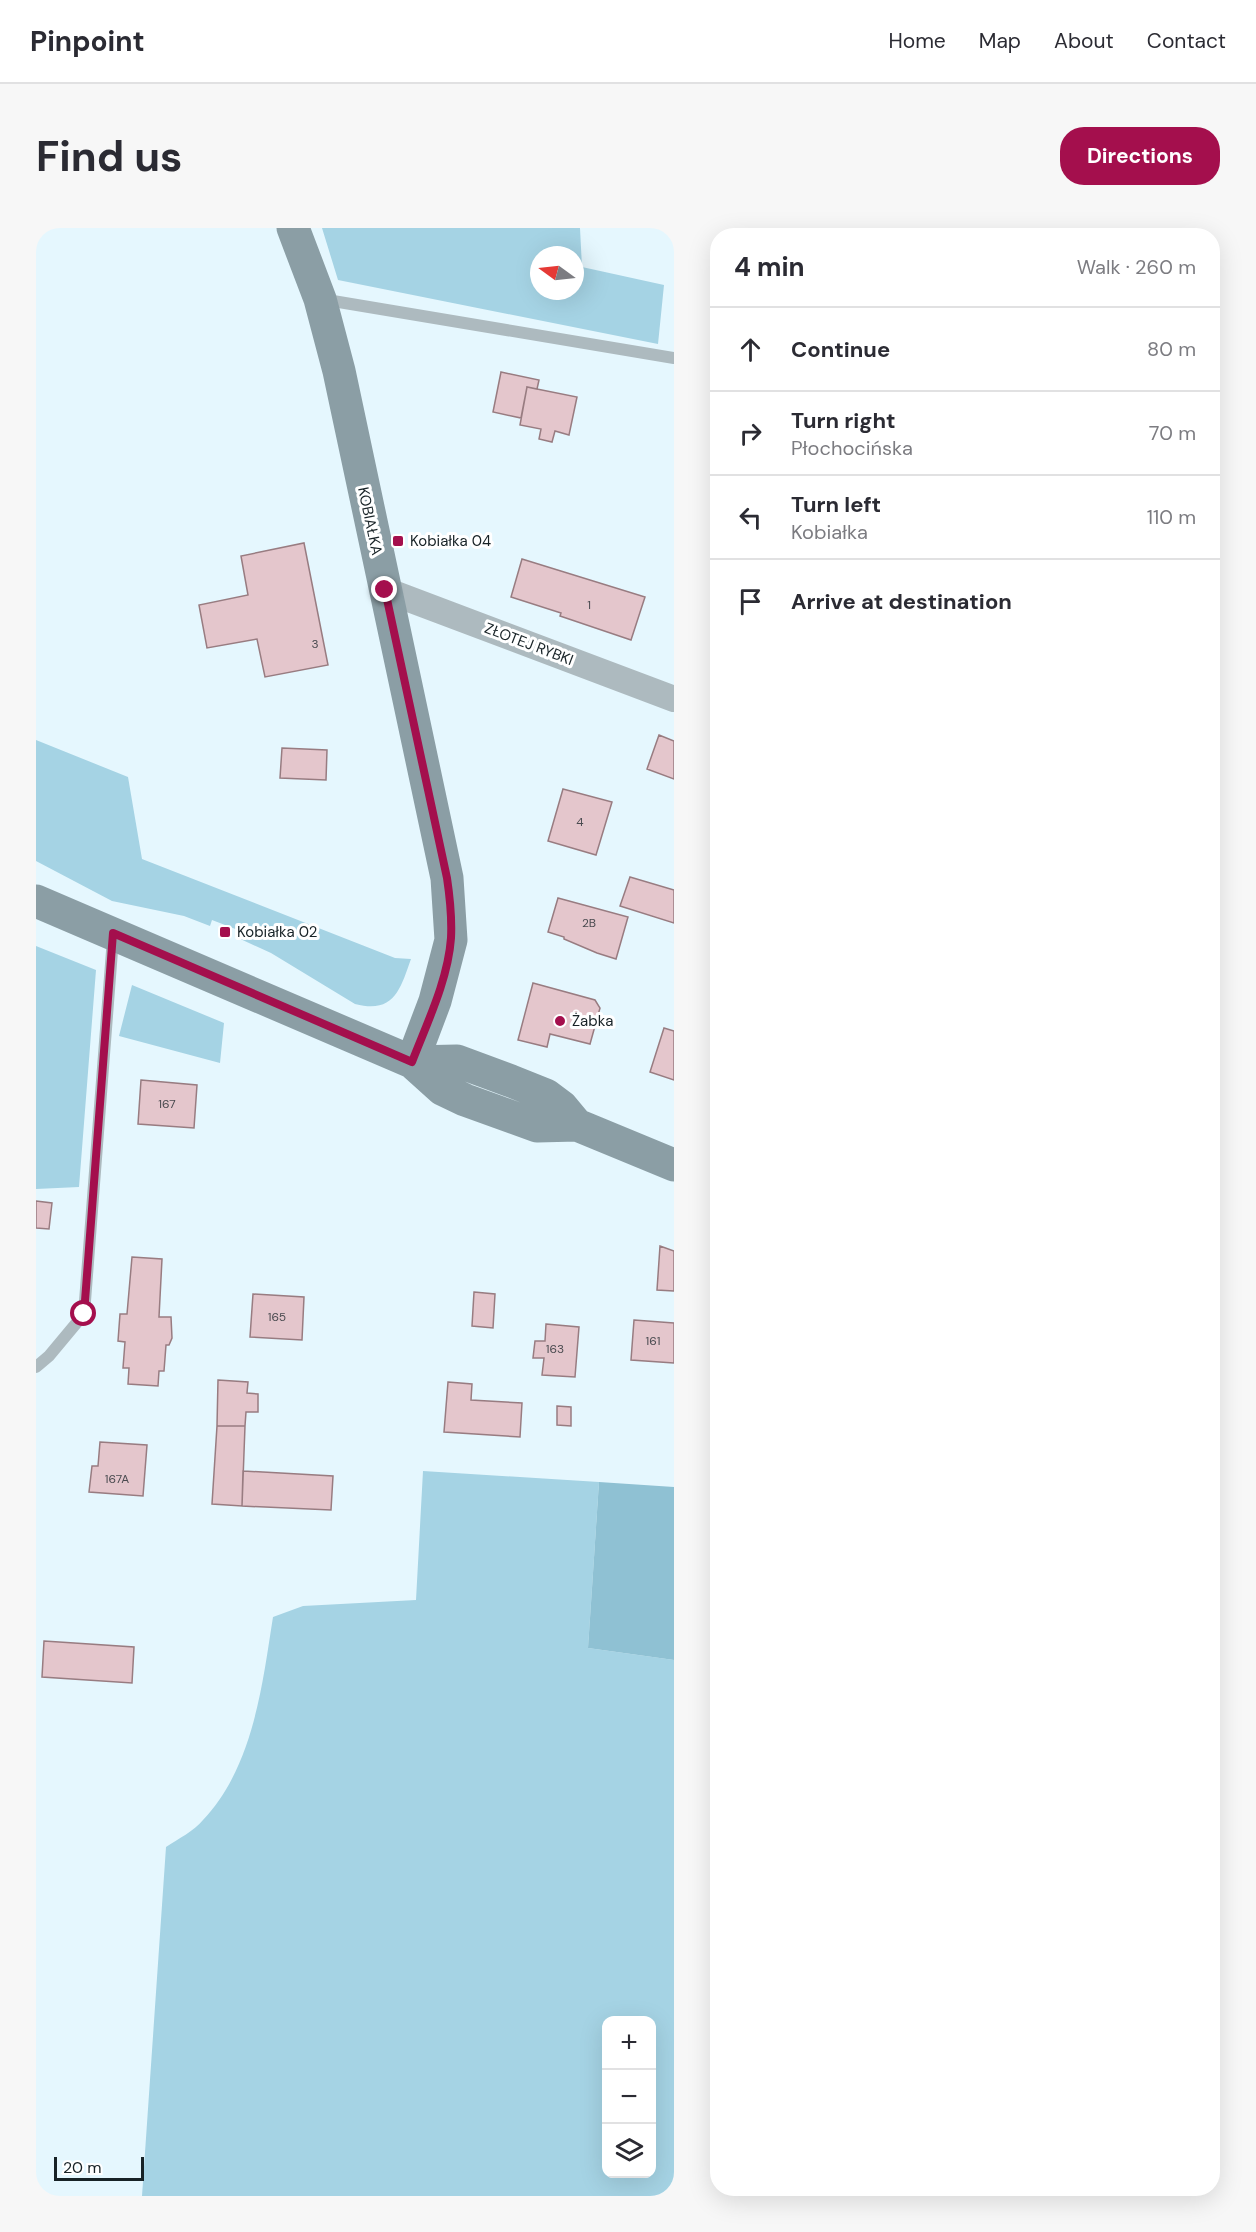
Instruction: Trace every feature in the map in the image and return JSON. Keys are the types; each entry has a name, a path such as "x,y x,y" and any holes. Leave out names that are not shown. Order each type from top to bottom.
{"street":[{"name":"KOBIAŁKA","path":"293,228 320,299 339,371 447,878 451,910 451,940 442,977 412,1062"},
{"name":"ZŁOTEJ RYBKI","path":"385,590 674,699"},
{"path":"36,902 412,1062 442,1089 465,1100 537,1126 577,1125 674,1165"}],"lane":[{"path":"320,299 674,358"},
{"path":"36,1366 49,1356 84,1314 113,933"}],"shaded area":[{"path":"322,228 580,228 581,246 530,246 530,300 584,300 584,267 664,285 658,344 338,280"},
{"path":"36,740 128,777 142,859 395,958 411,959 394,997 379,1006 355,1004 271,953 236,937 238,930 212,920 210,926 184,916 112,901 36,861"},
{"path":"36,946 96,970 79,1187 36,1189"},
{"path":"132,985 224,1023 220,1063 119,1036"},
{"path":"423,1471 599,1482 588,1648 674,1660 674,2196 142,2196 166,1847 199,1824 220,1799 233,1776 253,1725 273,1617 303,1606 416,1600"},
{"path":"599,1482 674,1487 674,1660 588,1648"}],"building":[{"path":"501,372 539,380 537,389 527,387 521,418 493,412"},
{"path":"527,387 577,397 569,435 555,431 552,442 539,439 541,429 520,425"},
{"path":"304,543 328,665 265,677 257,639 207,648 199,605 248,595 241,556"},
{"path":"522,559 645,597 631,640 560,616 561,613 511,597"},
{"path":"659,735 674,741 674,779 647,769"},
{"path":"282,748 327,750 326,780 280,778"},
{"path":"563,789 612,802 596,855 548,841"},
{"path":"630,877 674,890 674,923 620,906"},
{"path":"558,898 628,917 616,959 548,932"},
{"name":"Żabka","path":"533,983 595,1000 600,1008 590,1044 550,1034 547,1047 518,1040"},
{"path":"664,1028 674,1031 674,1080 650,1072"},
{"path":"141,1080 197,1085 194,1128 138,1124"},
{"path":"36,1201 52,1203 49,1229 36,1228"},
{"path":"660,1246 674,1251 674,1291 657,1290"},
{"path":"132,1257 162,1259 159,1317 171,1317 172,1338 169,1345 166,1345 164,1371 159,1371 158,1386 128,1384 129,1368 123,1368 125,1342 118,1341 120,1314 127,1314"},
{"path":"474,1292 495,1294 493,1328 472,1326"},
{"path":"253,1294 304,1297 302,1340 250,1337"},
{"path":"634,1320 674,1323 674,1363 631,1360"},
{"path":"546,1324 579,1327 575,1377 542,1375 544,1358 533,1358 535,1341 545,1341"},
{"path":"218,1380 248,1382 247,1393 258,1394 258,1412 246,1412 245,1426 217,1426"},
{"path":"448,1382 472,1384 471,1400 522,1403 520,1437 444,1432"},
{"path":"557,1406 571,1407 571,1426 557,1425"},
{"path":"217,1426 245,1426 242,1506 212,1504"},
{"path":"100,1442 147,1445 143,1496 89,1492 92,1466 98,1466"},
{"path":"243,1471 333,1476 331,1510 242,1506"},
{"path":"44,1641 134,1647 132,1683 42,1677"}],"place":[{"name":"Kobiałka 04","path":"398,541"},
{"name":"Kobiałka 02","path":"225,932"},
{"name":"Żabka","path":"560,1021"}],"route":[{"path":"84,1314 113,933 412,1062 442,977 451,940 451,910 447,878 385,590"}]}
